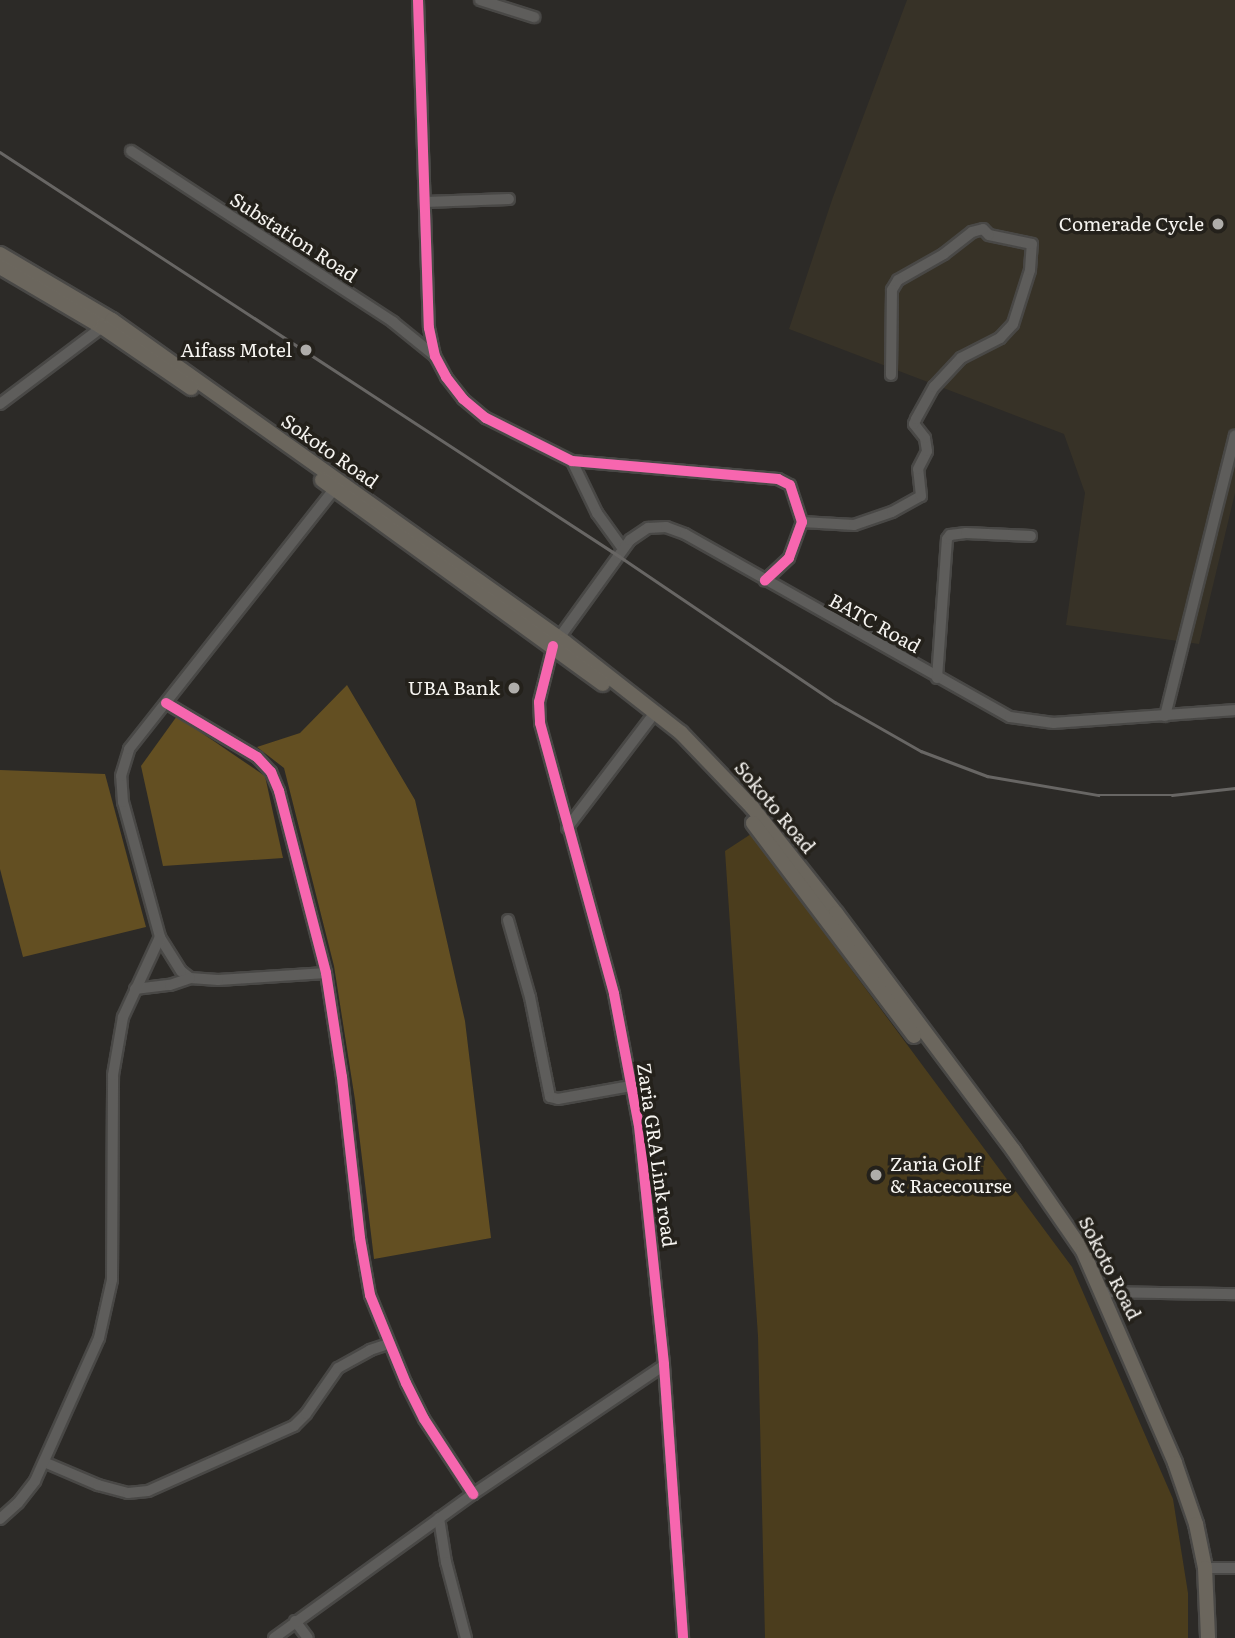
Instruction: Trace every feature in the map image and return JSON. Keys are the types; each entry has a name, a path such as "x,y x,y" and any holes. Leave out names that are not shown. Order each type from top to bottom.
{"main road":[{"name":"Sokoto Road","path":"0,254 112,320 447,565"},
{"name":"Sokoto Road","path":"0,267 102,327 556,642 681,733 752,807 836,913 1071,1230 1102,1292 1175,1463 1196,1524 1205,1568 1208,1638"},
{"name":"Sokoto Road","path":"556,642 674,737 744,811 1063,1233 1115,1342 1166,1465 1192,1548 1198,1594 1198,1638"}],"street":[{"path":"480,0 534,17"},
{"path":"419,1 429,328 435,356 446,377 463,399 486,418 572,460 778,479 790,485 802,522 789,558 765,580"},
{"name":"Substation Road","path":"131,151 393,322 435,356"},
{"path":"425,202 509,198"},
{"path":"802,522 854,525 892,512 921,496 918,469 927,451 925,438 914,424 916,419 934,387 961,358 1000,338 1013,324 1030,270 1032,244 989,235 983,229 972,232 944,254 898,279 892,290 891,374"},
{"path":"0,404 102,327"},
{"path":"1165,716 1235,436"},
{"path":"572,460 597,513 623,549"},
{"path":"190,978 174,962 160,937 123,802 121,776 129,749 335,488"},
{"name":"BATC Road","path":"556,642 623,549 639,532 648,528 666,527 685,534 997,711 1023,721 1080,722 1235,710"},
{"path":"937,678 947,539 966,533 1031,536"},
{"name":"Zaria GRA Link road","path":"556,642 539,702 540,723 614,994 639,1126 664,1366 683,1638"},
{"path":"166,703 257,757 271,772 279,791 326,973 365,1270 378,1321 424,1419 473,1494"},
{"path":"567,828 650,719"},
{"path":"508,920 530,998 550,1097 558,1099 631,1086"},
{"path":"0,1519 18,1503 44,1462 99,1338 107,1311 112,1280 114,1233 113,1075 123,1017 160,937"},
{"path":"135,989 170,985 190,978 218,980 326,973"},
{"path":"1102,1292 1235,1294"},
{"path":"44,1462 98,1485 128,1493 148,1491 294,1426 306,1414 338,1367 370,1350 389,1344"},
{"path":"274,1638 295,1620 473,1494 664,1366"},
{"path":"439,1518 446,1562 466,1638"},
{"path":"1205,1568 1235,1568"},
{"path":"295,1620 308,1638"}],"shaded area":[{"path":"907,0 1235,0 1235,493 1199,644 1066,625 1085,493 1064,434 789,329 833,197"},
{"path":"347,685 415,800 465,1021 491,1238 374,1259 355,1100 334,966 284,768 257,747 300,733"},
{"path":"177,716 265,776 283,858 163,866 141,766"},
{"path":"0,770 105,774 146,927 23,957 0,869"},
{"name":"Zaria Golf & Racecourse","path":"751,834 1072,1267 1173,1499 1188,1593 1188,1638 765,1638 758,1336 725,851"}],"railway":[{"path":"0,152 619,556 835,702 921,751 987,776 1098,795 1172,795 1235,788"}],"cycle path":[{"path":"418,0 429,328 435,356 446,377 463,399 486,418 572,461 778,479 790,485 802,522 789,558 765,580"},
{"path":"553,646 539,702 540,723 614,994 639,1126 664,1365 683,1638"},
{"path":"166,703 257,757 271,772 279,791 326,973 342,1077 360,1238 370,1295 406,1383 424,1419 473,1494"}],"place":[{"name":"Comerade Cycle","path":"1218,224"},
{"name":"Aifass Motel","path":"306,350"},
{"name":"UBA Bank","path":"514,688"},
{"name":"Zaria Golf & Racecourse","path":"876,1175"}]}
